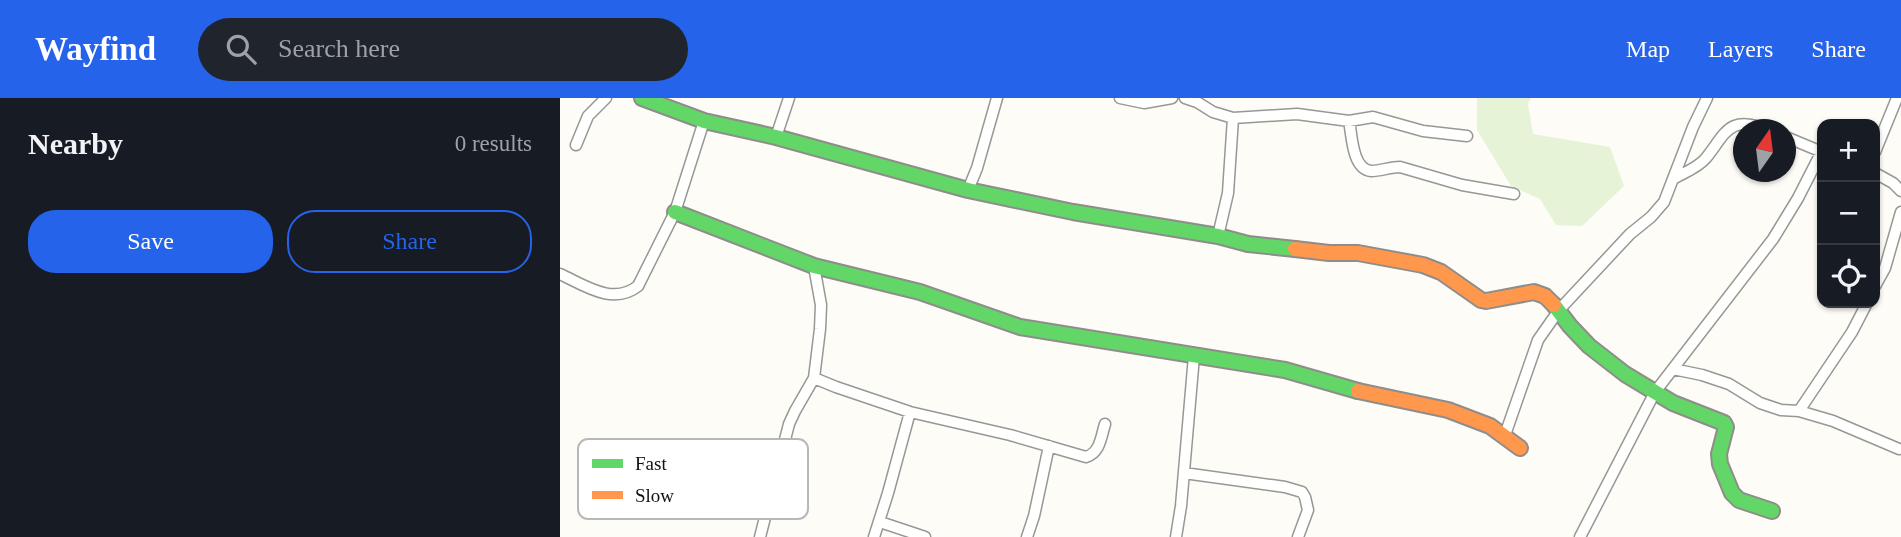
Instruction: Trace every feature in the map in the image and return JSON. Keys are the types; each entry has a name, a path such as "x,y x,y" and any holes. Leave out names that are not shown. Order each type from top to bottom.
{"street":[{"path":"576,145 588,116 606,98"},
{"path":"642,98 704,121 776,137 968,190 1073,212 1271,247 1358,253 1423,265 1441,272 1481,300 1493,301 1534,292 1545,296 1589,346 1625,374 1673,403 1724,423 1726,427 1719,454 1720,464 1732,493 1739,500 1772,511"},
{"path":"776,137 789,98"},
{"path":"968,190 997,98"},
{"path":"1120,98 1144,103 1172,98"},
{"path":"1185,98 1213,112 1233,118 1297,114 1349,121 1373,117 1423,131 1466,136"},
{"path":"1505,435 1538,340 1559,310 1664,202 1707,98"},
{"path":"1880,140 1897,98"},
{"path":"1218,236 1228,193 1233,118"},
{"path":"560,274 612,296 632,291 643,280 675,212 704,121"},
{"path":"1349,121 1356,158 1365,169 1374,171 1400,167 1462,185 1514,194"},
{"path":"1672,180 1705,159 1720,137 1733,127"},
{"path":"1796,141 1817,149"},
{"path":"1580,537 1655,392 1773,239 1817,161"},
{"path":"1880,176 1901,191"},
{"path":"675,212 814,266 920,292 1020,327 1285,370 1343,388 1448,411 1490,426 1520,448"},
{"path":"1880,277 1901,212"},
{"path":"785,439 795,411 814,377 821,305 814,266"},
{"path":"1799,411 1852,332 1864,308"},
{"path":"1176,537 1194,356"},
{"path":"1673,369 1702,374 1729,384 1760,403 1833,421 1899,449"},
{"path":"814,377 910,412 1080,456 1090,456 1098,448 1105,424"},
{"path":"874,537 910,412"},
{"path":"1027,537 1049,446"},
{"path":"1184,473 1285,486 1302,492 1308,510 1298,537"},
{"path":"760,537 765,519"},
{"path":"880,522 925,537"}],"green space":[{"path":"1477,98 1531,98 1528,104 1533,134 1610,147 1624,186 1582,226 1556,225 1540,199 1511,186 1477,130"}],"traffic: fast":[{"path":"642,98 704,121 776,137 968,190 1073,212 1218,236 1248,244 1295,249"},
{"path":"675,212 814,266 920,292 1020,327 1285,370 1358,391"},
{"path":"1554,305 1589,346 1625,374 1673,403 1724,423 1726,427 1719,454 1720,464 1732,493 1739,500 1772,511"}],"traffic: slow":[{"path":"1295,249 1358,253 1423,265 1441,272 1481,300 1534,292 1545,296 1554,305"},
{"path":"1358,391 1448,410 1490,426 1520,448"}]}
